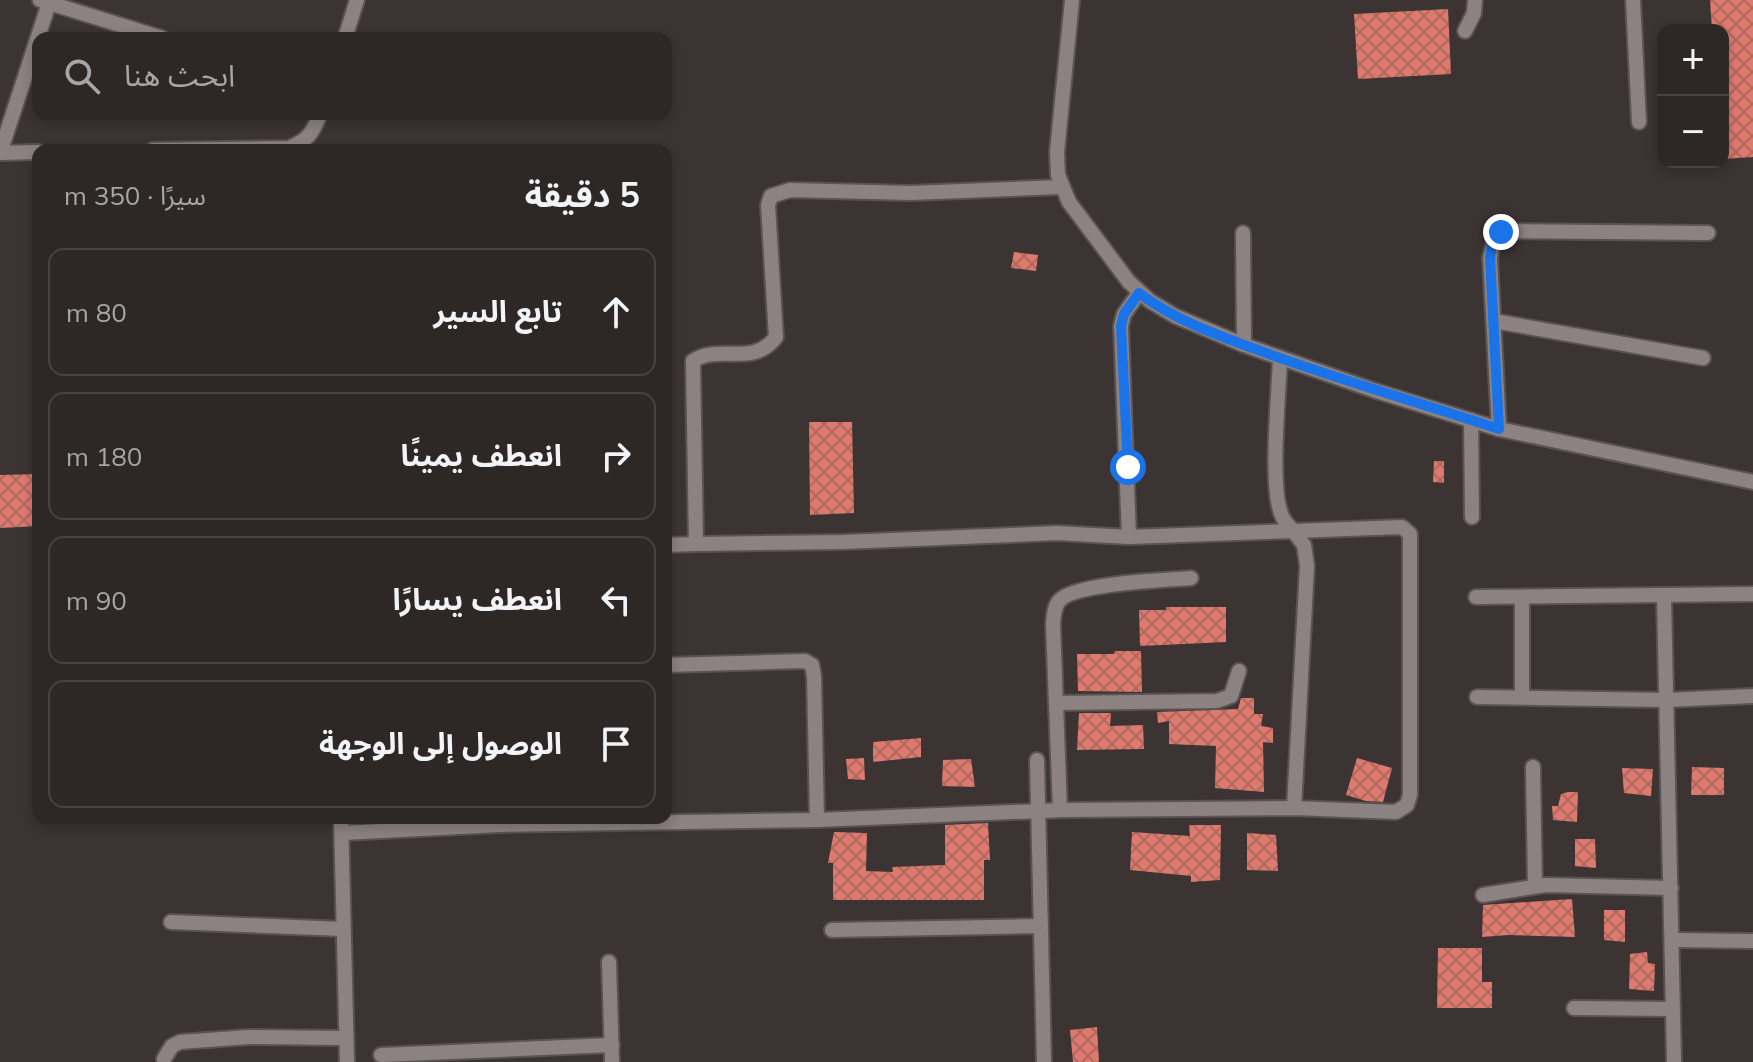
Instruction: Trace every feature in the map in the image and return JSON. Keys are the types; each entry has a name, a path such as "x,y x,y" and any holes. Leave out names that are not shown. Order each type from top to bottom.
{"street":[{"path":"347,32 357,0"},
{"path":"1072,0 1057,164 1061,187 1069,202 1139,293 1175,316 1244,345 1499,429 1753,482"},
{"path":"1465,31 1474,13 1475,0"},
{"path":"1633,0 1639,122"},
{"path":"35,32 44,1 143,32"},
{"path":"32,42 0,153 32,152"},
{"path":"299,144 306,141 318,120"},
{"path":"696,544 693,361 704,356 759,352 776,337 768,205 771,196 790,190 911,193 1061,187"},
{"path":"1499,429 1490,258 1492,243 1501,232 1708,233"},
{"path":"1243,233 1244,345"},
{"path":"1129,537 1121,326 1124,314 1139,293"},
{"path":"1494,321 1703,358"},
{"path":"1280,358 1277,495 1282,516 1304,545 1307,566 1294,808"},
{"path":"1471,420 1472,517"},
{"path":"672,545 843,542 1057,533 1129,537 1402,527 1410,534 1410,795 1407,805 1396,812 1294,808 1060,810 672,822"},
{"path":"1060,810 1053,624 1054,610 1059,600 1068,594 1106,586 1191,578"},
{"path":"1476,597 1753,594"},
{"path":"1522,597 1522,697"},
{"path":"1664,597 1674,1062"},
{"path":"672,665 805,661 812,665 817,820"},
{"path":"1056,703 1217,701 1231,696 1239,671"},
{"path":"1477,697 1666,700 1753,696"},
{"path":"1037,760 1044,1062"},
{"path":"1533,767 1535,886"},
{"path":"347,1062 341,826 562,824"},
{"path":"1483,895 1535,886 1671,888"},
{"path":"171,922 343,929"},
{"path":"832,930 1041,926"},
{"path":"1672,940 1753,941"},
{"path":"609,962 612,1062"},
{"path":"1574,1008 1673,1009"},
{"path":"164,1059 172,1046 180,1042 249,1037 346,1038"},
{"path":"381,1055 612,1045"}],"building":[{"path":"1710,0 1753,0 1753,157 1729,159 1729,24 1712,24"},
{"path":"1448,9 1451,74 1358,79 1354,14"},
{"path":"1014,252 1038,255 1036,271 1011,268"},
{"path":"809,422 852,422 854,513 810,515"},
{"path":"1434,461 1444,461 1444,483 1433,482"},
{"path":"32,474 32,526 0,528 0,475"},
{"path":"1166,607 1226,607 1226,642 1140,646 1139,610 1166,610"},
{"path":"1115,651 1141,651 1142,692 1078,691 1077,654 1114,654"},
{"path":"1241,698 1254,698 1254,714 1263,714 1261,726 1273,728 1273,743 1263,742 1264,792 1215,788 1216,746 1169,744 1169,721 1158,723 1157,712 1238,709"},
{"path":"1079,713 1111,713 1110,726 1143,725 1144,749 1077,750"},
{"path":"921,738 921,757 873,762 873,742"},
{"path":"864,758 865,780 848,779 846,759"},
{"path":"1357,758 1392,768 1383,802 1346,795"},
{"path":"971,759 975,787 942,786 943,760"},
{"path":"1692,767 1724,768 1724,795 1691,795"},
{"path":"1622,768 1653,769 1651,796 1624,793"},
{"path":"1578,792 1577,822 1553,820 1552,806 1558,806 1561,794"},
{"path":"988,823 990,860 984,860 984,900 833,900 833,863 828,863 834,832 867,833 866,871 893,872 892,867 945,865 945,825"},
{"path":"1189,825 1221,825 1220,880 1191,882 1191,876 1130,870 1132,832 1190,836"},
{"path":"1247,833 1276,835 1278,871 1247,870"},
{"path":"1575,839 1595,839 1596,868 1575,866"},
{"path":"1572,899 1575,937 1482,937 1483,905"},
{"path":"1604,910 1625,910 1625,942 1604,940"},
{"path":"1438,948 1482,948 1482,982 1492,982 1492,1008 1437,1008"},
{"path":"1647,952 1648,963 1655,964 1654,991 1629,989 1630,954"},
{"path":"1097,1027 1099,1062 1073,1062 1070,1030"}],"route":[{"path":"1128,467 1121,326 1124,314 1139,293 1175,316 1244,345 1499,429 1490,258 1492,243 1501,232"}]}
